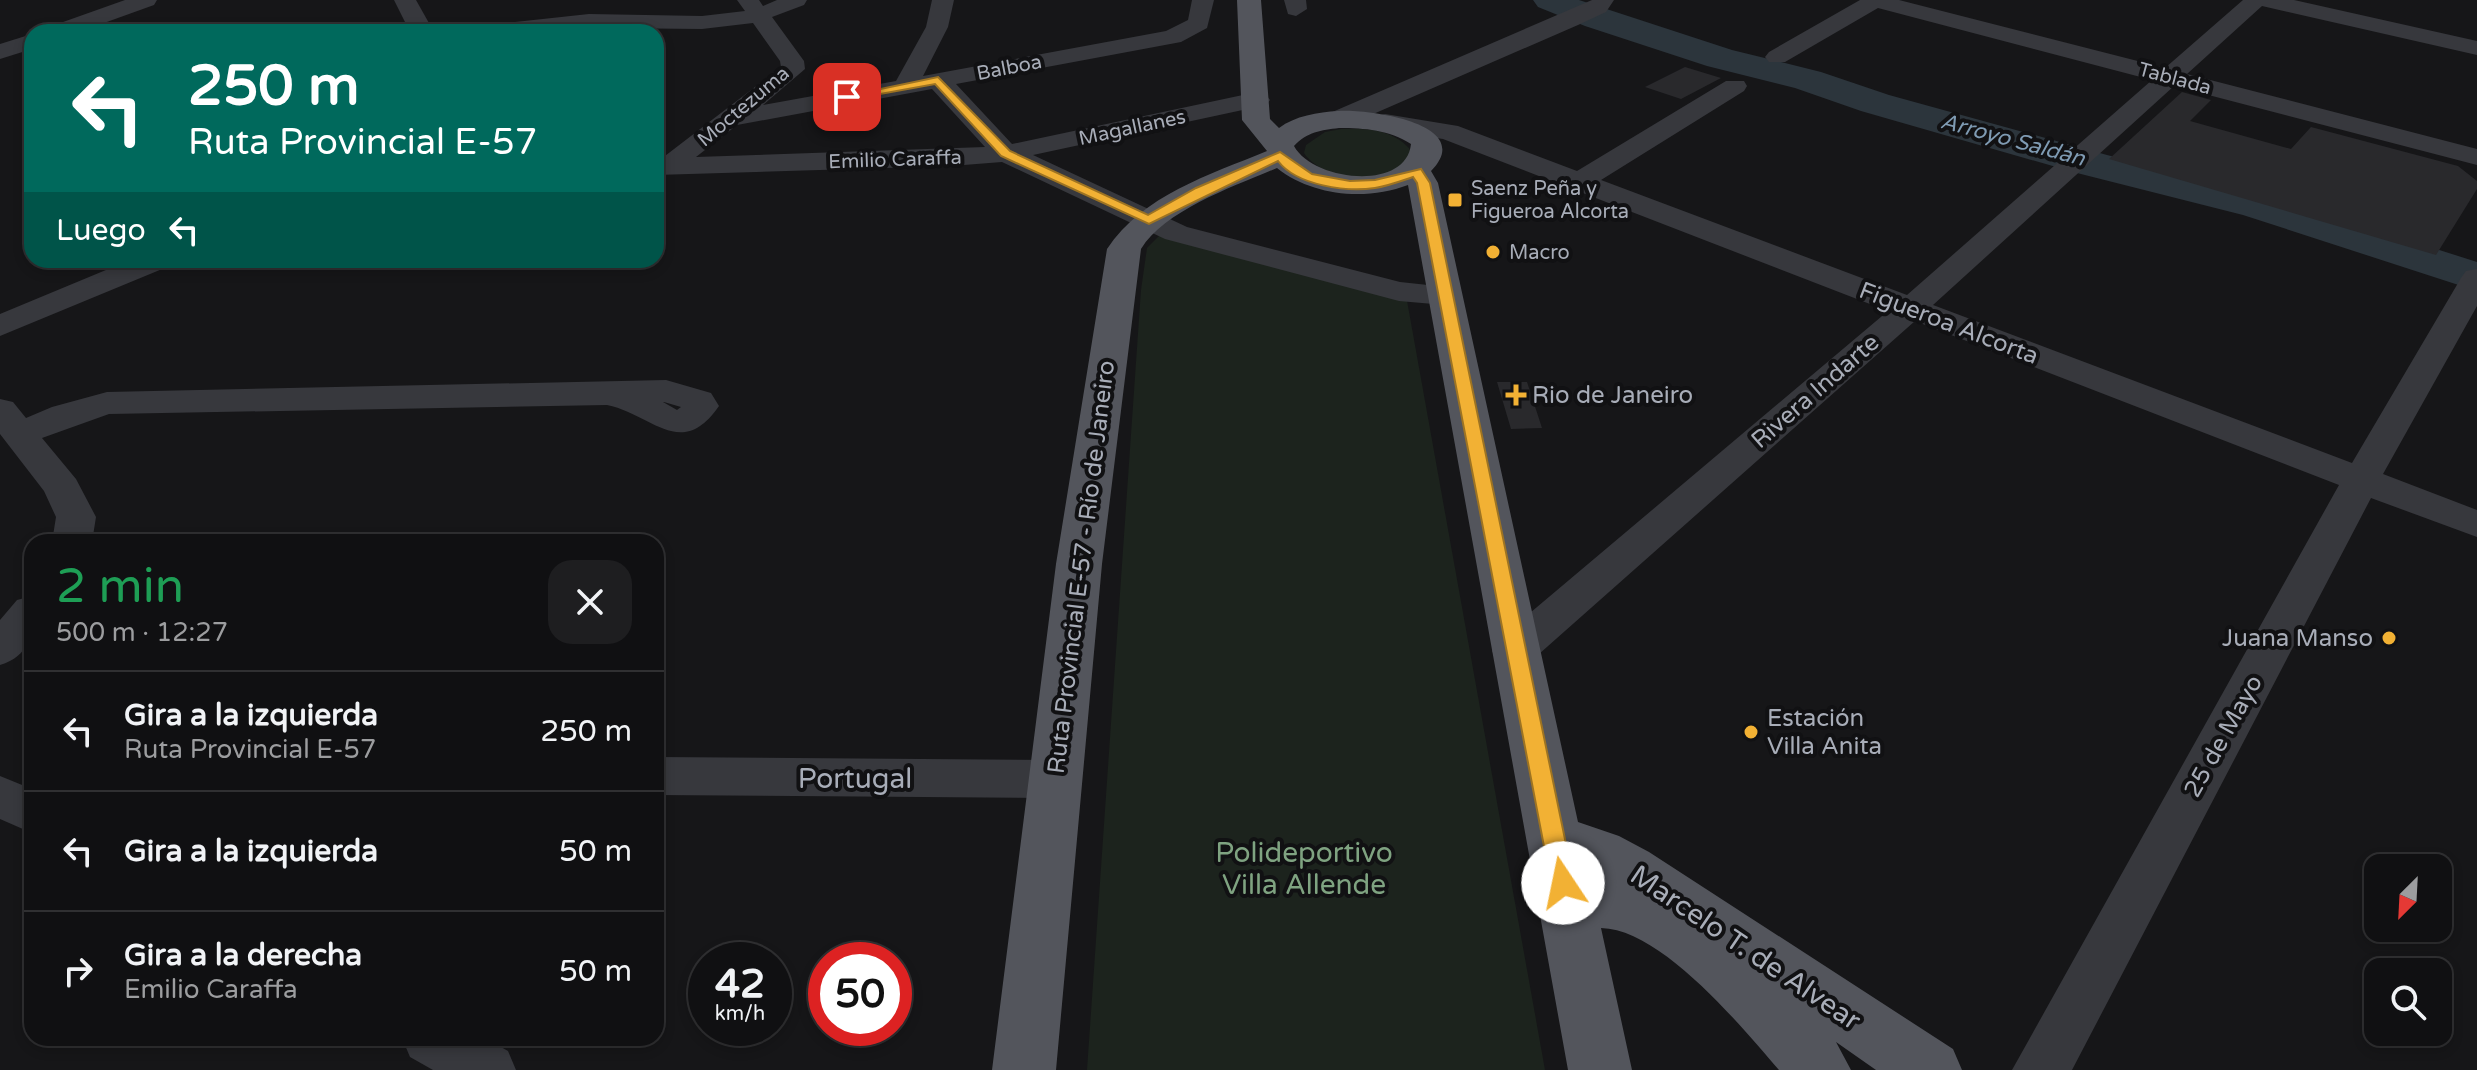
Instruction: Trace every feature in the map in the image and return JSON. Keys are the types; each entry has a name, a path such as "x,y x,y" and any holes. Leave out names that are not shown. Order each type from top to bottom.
{"main road":[{"path":"1249,0 1256,120 1290,142"},
{"path":"1267,0 1279,111 1288,119 1290,142 1286,163 1309,177 1350,185 1376,184 1421,146"},
{"name":"Ruta Provincial E-57 - Río de Janeiro","path":"1024,1070 1053,779 1079,564 1124,249 1134,231 1149,220 1290,142 1339,119 1385,122 1411,130 1421,146"},
{"path":"1421,146 1423,183 1600,1070"},
{"name":"Marcelo T. de Alvear","path":"1553,837 1599,852 1629,869 1849,1049 1930,1070"},
{"name":"Marcelo T. de Alvear","path":"1567,906 1603,903 1622,906 1639,911 1681,936 1765,1007 1819,1070"}],"street":[{"path":"79,24 146,0"},
{"path":"405,0 418,24"},
{"path":"564,24 706,23 754,7 796,0"},
{"path":"905,86 937,27 943,0"},
{"path":"1777,57 1875,0"},
{"name":"Tablada","path":"1875,0 2477,157"},
{"name":"Rivera Indarte","path":"1514,651 1911,308 2256,0"},
{"path":"2264,0 2477,48"},
{"path":"1339,119 1570,20 1600,2"},
{"name":"Moctezuma","path":"664,166 789,74 793,66 754,7"},
{"path":"1110,25 1197,18"},
{"name":"Balboa","path":"733,118 1173,37 1197,18"},
{"path":"0,52 24,44"},
{"path":"0,60 24,67"},
{"path":"1421,146 1415,117 1419,100 1443,76"},
{"path":"938,80 1006,153 1176,233 1399,291 1445,295"},
{"path":"1578,182 1735,86"},
{"name":"Magallanes","path":"1006,153 1257,100"},
{"name":"Figueroa Alcorta","path":"1421,146 1449,132 2477,524"},
{"name":"Emilio Caraffa","path":"664,167 951,158 1006,153"},
{"path":"0,326 137,268"},
{"name":"25 de Mayo","path":"2041,1070 2361,480 2472,287"},
{"path":"10,422 65,415 107,403 607,394"},
{"path":"10,422 62,488 76,517 73,534"},
{"path":"0,649 24,620"},
{"name":"Portugal","path":"664,776 1053,779"},
{"path":"0,795 24,808"},
{"path":"444,1046 487,1070"}],"green space":[{"path":"1341,129 1386,133 1409,148 1411,155 1398,169 1387,174 1361,177 1322,168 1304,153 1306,145 1325,132"},
{"name":"Polideportivo Villa Allende","path":"1163,232 1406,295 1545,1070 1087,1070 1141,290 1147,248"}],"building":[{"path":"1685,67 1721,78 1681,99 1645,87"},
{"path":"2182,92 2211,100 2190,121 2291,149 2311,127 2458,166 2477,181 2477,189 2436,255 2109,159"},
{"name":"Rio de Janeiro","path":"1497,382 1527,382 1542,428 1511,429"}],"waterway":[{"name":"Arroyo Saldán","path":"1550,0 1597,19 1720,58 1808,80 1875,103 2092,164 2258,206 2477,277"}],"place":[{"name":"Saenz Peña y Figueroa Alcorta","path":"1455,200"},
{"name":"Macro","path":"1493,252"},
{"name":"Rio de Janeiro","path":"1516,395"},
{"name":"Juana Manso","path":"2389,638"},
{"name":"Estación Villa Anita","path":"1751,732"}],"route":[{"path":"847,97 938,80 1006,153 1149,220 1201,191 1280,156 1296,171 1309,177 1350,185 1399,180 1416,172 1423,183 1514,651 1563,883"}]}
